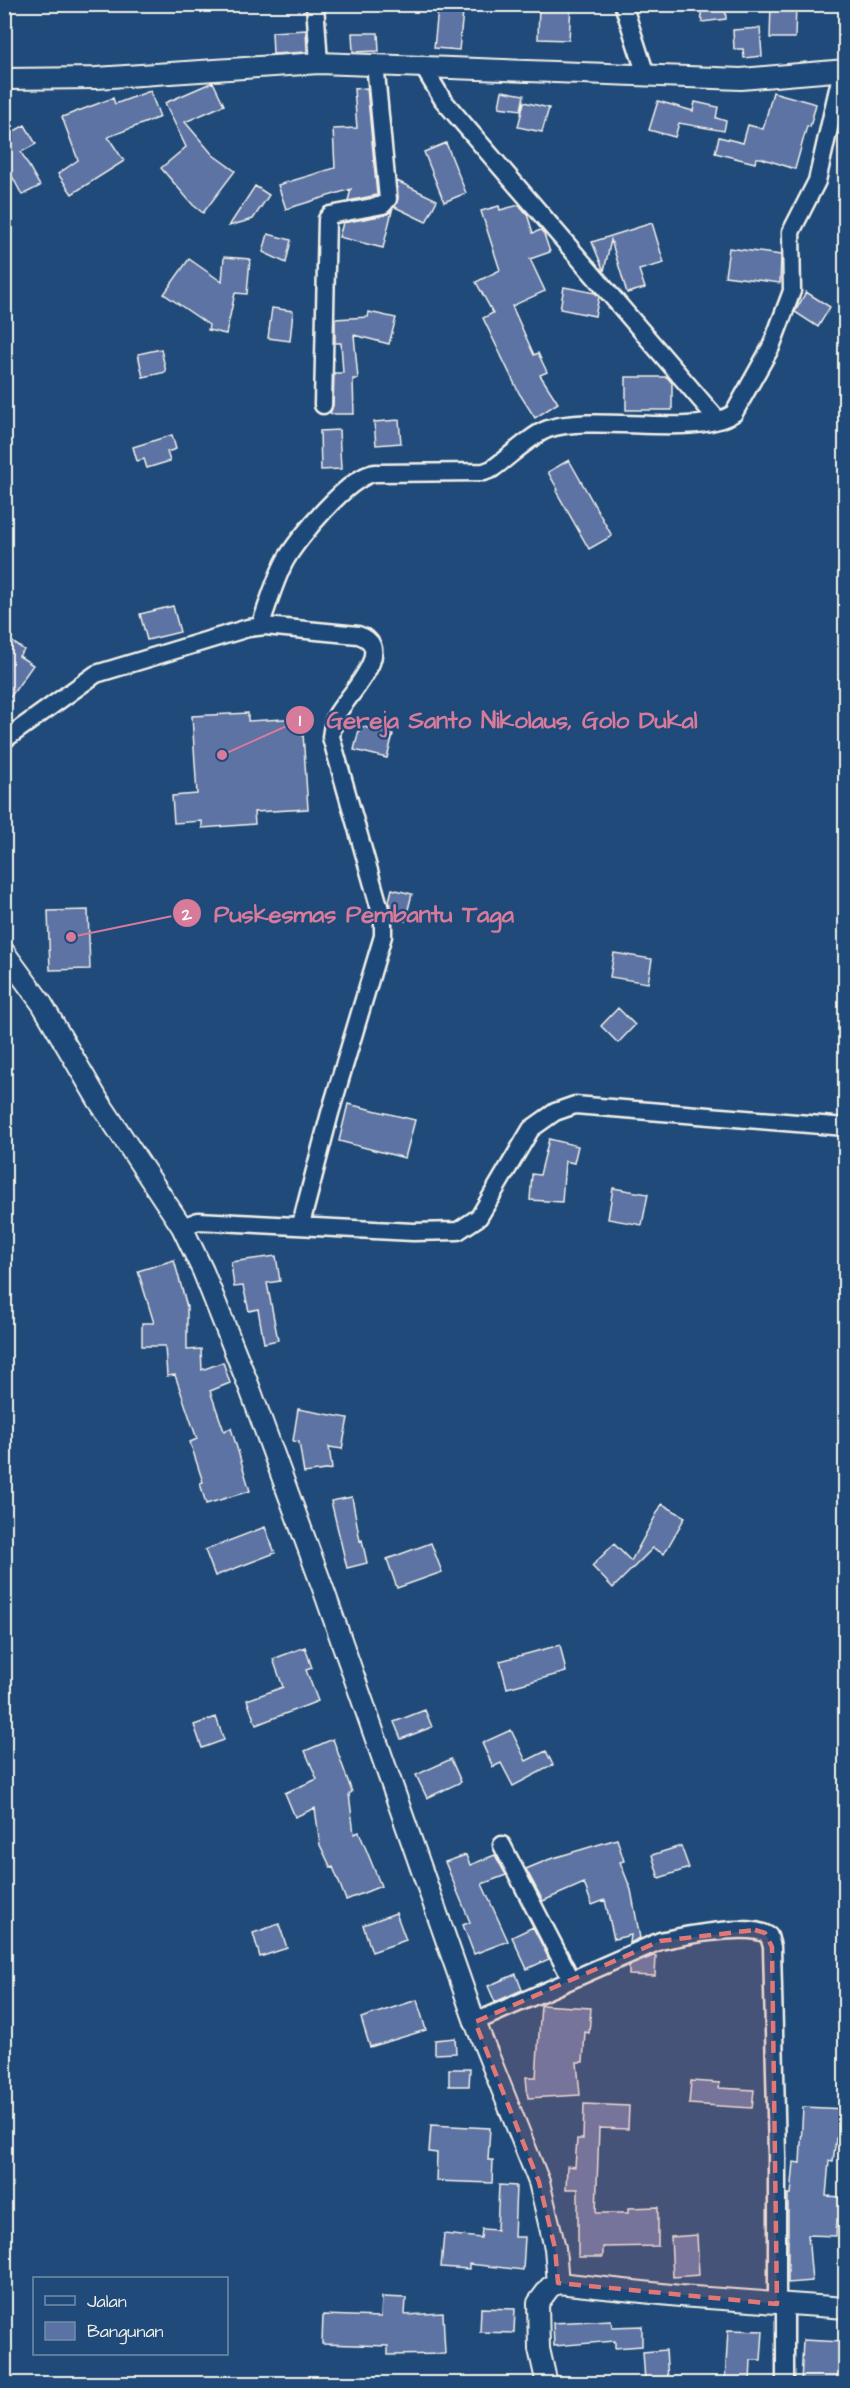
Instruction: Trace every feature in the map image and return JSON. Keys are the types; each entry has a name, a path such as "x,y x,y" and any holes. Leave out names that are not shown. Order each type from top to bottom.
{"street":[{"path":"315,4 319,63"},
{"path":"623,4 646,75"},
{"path":"4,79 96,78 319,63 375,63 741,79 844,70 816,181 791,232 792,291 771,347 734,413 718,420 677,424 567,426 544,431 492,469 484,472 375,472 360,476 342,492 290,553 280,572 260,626"},
{"path":"323,405 327,219 330,215 383,205 388,199 375,63"},
{"path":"422,65 443,100 718,420"},
{"path":"4,740 82,682 108,669 260,626 358,635 371,642 374,649 371,664 336,715 331,737 383,920 383,936 330,1113 301,1224"},
{"path":"4,952 42,1004 98,1100 182,1227 250,1389 475,2022 539,2182 555,2248 558,2283"},
{"path":"182,1227 198,1221 301,1224 413,1232 458,1232 478,1217 531,1129 555,1112 575,1105 846,1127"},
{"path":"502,1845 571,1979"},
{"path":"475,2022 638,1950 680,1936 755,1930 769,1936 772,1947 785,2384"},
{"path":"547,2384 539,2349 538,2303 550,2287 558,2283 846,2308"}],"highlighted area":[{"path":"755,1930 765,1933 772,1947 777,2304 558,2283 555,2248 539,2182 475,2022 660,1941"}],"building":[{"path":"539,4 571,5 569,40 538,39"},
{"path":"700,4 725,4 726,19 702,22"},
{"path":"771,4 796,4 795,38 770,38"},
{"path":"438,9 463,12 459,50 434,48"},
{"path":"760,28 762,56 744,58 743,49 734,49 733,30"},
{"path":"306,30 307,52 273,54 272,32"},
{"path":"352,33 378,33 379,51 353,52"},
{"path":"213,82 224,105 185,122 213,155 235,171 203,213 193,205 161,168 186,147 165,103"},
{"path":"367,88 377,195 348,201 351,189 286,209 278,185 335,168 333,129 357,128 354,89"},
{"path":"150,91 160,117 108,137 124,161 72,194 58,174 78,160 62,117 113,98 115,104"},
{"path":"502,91 524,95 521,110 499,107"},
{"path":"773,92 816,104 810,127 807,126 795,169 761,158 756,158 755,163 715,153 719,137 743,143 748,125 763,129"},
{"path":"658,101 693,111 695,102 718,107 716,118 726,121 724,131 679,123 675,137 649,130"},
{"path":"524,102 549,108 542,132 518,127"},
{"path":"4,121 11,133 25,125 36,144 21,152 40,186 22,195 11,174 4,178"},
{"path":"446,143 466,193 444,202 424,152"},
{"path":"397,181 437,200 426,222 395,207 398,198"},
{"path":"255,186 269,195 253,219 229,226"},
{"path":"519,205 527,214 533,233 541,230 544,234 550,252 530,259 545,291 512,306 534,355 538,353 547,372 540,375 558,403 535,418 519,393 483,318 493,313 476,282 500,270 481,211 499,206 500,210"},
{"path":"392,211 383,248 339,237 343,223 385,215"},
{"path":"652,223 664,263 639,270 645,288 627,293 611,240 604,271 592,242"},
{"path":"268,234 291,240 286,263 263,252"},
{"path":"729,248 781,255 780,283 725,276"},
{"path":"224,257 250,259 247,294 235,293 226,334 208,330 209,325 164,294 189,259 222,282"},
{"path":"564,287 595,293 599,297 595,316 560,309"},
{"path":"806,292 830,307 818,327 795,312"},
{"path":"272,308 293,311 290,341 268,338"},
{"path":"369,312 396,318 389,344 354,335 358,379 353,379 354,414 330,414 333,405 334,373 343,373 341,343 335,343 335,319 368,317"},
{"path":"161,349 166,372 143,377 138,354"},
{"path":"626,377 667,377 672,383 672,410 626,410"},
{"path":"399,420 401,443 376,445 374,422"},
{"path":"339,430 341,469 321,470 320,431"},
{"path":"172,435 176,449 167,452 170,461 147,468 144,459 137,461 133,447"},
{"path":"569,460 612,536 589,549 556,491 558,490 548,472"},
{"path":"173,606 180,632 147,640 140,614"},
{"path":"4,636 24,650 19,656 33,665 4,706"},
{"path":"248,713 248,721 302,718 308,809 254,812 255,824 202,828 202,821 174,823 172,796 197,794 192,716"},
{"path":"360,726 393,734 387,758 354,750"},
{"path":"392,889 412,894 405,921 393,918 389,901"},
{"path":"88,910 90,969 50,970 48,911"},
{"path":"614,953 652,959 648,983 610,977"},
{"path":"618,1008 635,1025 618,1043 601,1026"},
{"path":"348,1104 415,1120 405,1158 339,1141"},
{"path":"549,1139 578,1146 574,1163 565,1161 562,1202 530,1200 532,1174 540,1175"},
{"path":"613,1188 648,1194 642,1225 608,1219"},
{"path":"276,1256 280,1281 267,1283 278,1340 264,1343 258,1309 249,1311 243,1286 234,1287 231,1262"},
{"path":"174,1260 187,1307 187,1350 201,1349 202,1370 223,1362 230,1383 210,1391 224,1431 231,1428 250,1491 206,1504 200,1483 203,1482 190,1442 197,1439 175,1375 167,1376 165,1346 142,1346 142,1323 154,1323 138,1271"},
{"path":"298,1409 348,1418 342,1449 329,1447 332,1469 304,1473 299,1442 293,1441"},
{"path":"352,1497 360,1541 362,1540 367,1563 347,1568 331,1501"},
{"path":"662,1504 685,1517 664,1554 653,1548 613,1588 592,1566 614,1544 631,1561"},
{"path":"265,1527 275,1553 215,1576 205,1550"},
{"path":"431,1543 442,1572 397,1588 387,1559"},
{"path":"560,1645 566,1672 507,1688 500,1661"},
{"path":"305,1647 312,1668 306,1670 318,1701 256,1725 247,1700 283,1687 273,1659"},
{"path":"425,1710 432,1727 401,1739 394,1722"},
{"path":"216,1717 224,1740 202,1748 194,1725"},
{"path":"511,1730 526,1761 546,1751 553,1765 513,1786 501,1763 493,1767 482,1743"},
{"path":"333,1739 352,1792 349,1794 354,1834 359,1832 381,1886 346,1900 333,1867 331,1868 320,1845 315,1808 295,1817 285,1793 317,1779 305,1751"},
{"path":"451,1759 461,1782 427,1798 416,1775"},
{"path":"617,1839 624,1861 620,1862 631,1890 640,1938 630,1943 631,1935 614,1939 605,1900 592,1905 584,1883 543,1901 526,1869 550,1859"},
{"path":"681,1846 689,1868 659,1878 652,1855"},
{"path":"466,1855 470,1865 495,1855 506,1875 482,1884 508,1941 474,1954 463,1925 470,1922 445,1862"},
{"path":"396,1913 406,1940 372,1952 363,1925"},
{"path":"279,1924 287,1948 260,1957 253,1933"},
{"path":"533,1927 549,1959 527,1969 512,1937"},
{"path":"656,1956 655,1976 629,1975 629,1966"},
{"path":"516,1974 522,1990 495,2002 488,1986"},
{"path":"417,2000 426,2030 370,2047 361,2018"},
{"path":"541,2005 591,2008 589,2033 585,2032 583,2062 577,2062 580,2095 528,2098 526,2077 536,2077"},
{"path":"455,2038 456,2053 435,2054 435,2040"},
{"path":"449,2069 470,2069 469,2086 449,2086"},
{"path":"691,2081 720,2083 719,2088 754,2090 752,2108 689,2104"},
{"path":"584,2104 629,2106 628,2129 599,2128 596,2213 628,2213 628,2208 658,2207 658,2246 603,2247 603,2257 578,2257 578,2189 566,2189 567,2166 575,2167 577,2139 583,2139"},
{"path":"803,2107 846,2109 844,2138 836,2138 833,2162 829,2161 826,2196 842,2197 841,2220 837,2219 836,2236 808,2235 812,2281 788,2283 788,2194 791,2194 794,2162 800,2163"},
{"path":"431,2125 490,2128 488,2160 493,2160 492,2183 436,2181 437,2153 429,2152"},
{"path":"499,2185 516,2186 514,2237 525,2237 523,2270 469,2264 469,2269 441,2267 444,2234 481,2238 482,2229 497,2230"},
{"path":"697,2235 699,2275 673,2277 671,2237"},
{"path":"382,2297 406,2298 405,2315 443,2313 445,2354 388,2355 388,2346 322,2344 323,2315 381,2317"},
{"path":"481,2308 515,2309 514,2333 480,2332"},
{"path":"611,2320 612,2327 642,2326 642,2346 615,2348 615,2341 554,2346 553,2323"},
{"path":"728,2330 763,2331 761,2360 751,2360 750,2383 725,2382"},
{"path":"803,2340 842,2342 841,2350 846,2350 846,2384 801,2384"},
{"path":"666,2350 668,2380 645,2381 643,2352"}],"place":[{"name":"Gereja Santo Nikolaus, Golo Dukal","path":"222,755"},
{"name":"Puskesmas Pembantu Taga","path":"71,937"}]}
